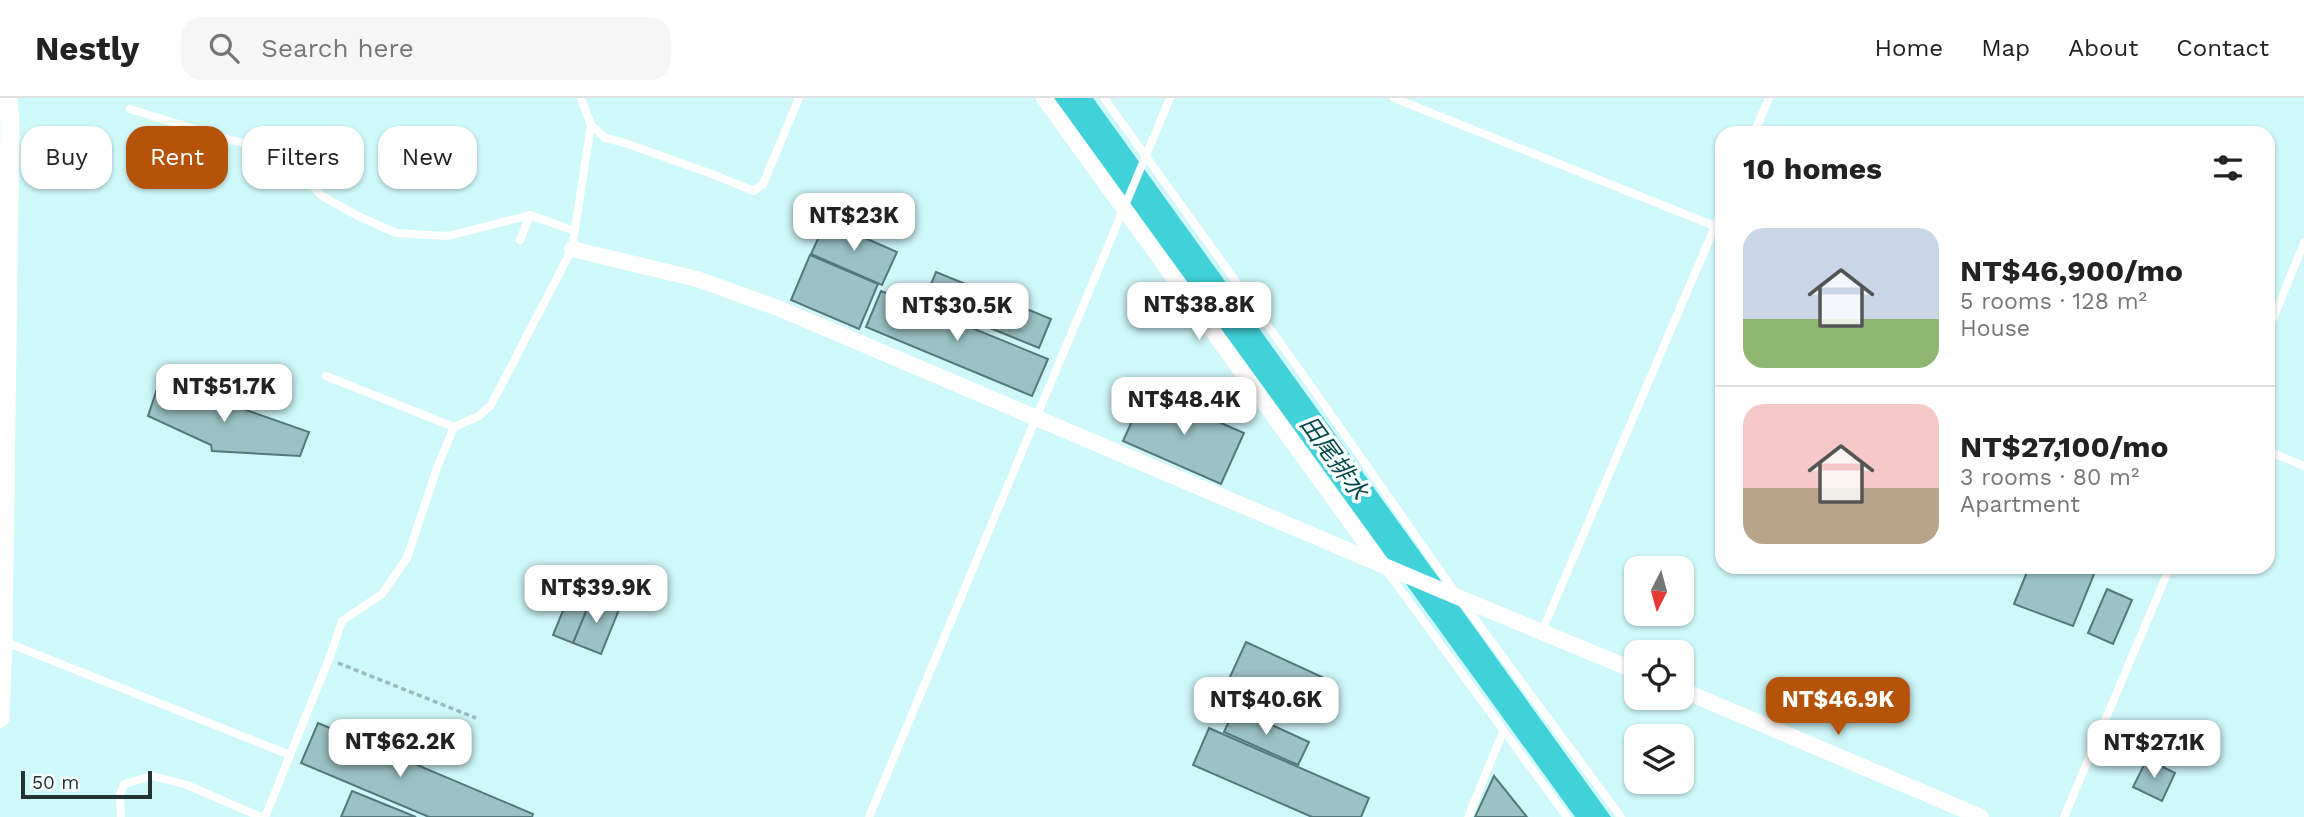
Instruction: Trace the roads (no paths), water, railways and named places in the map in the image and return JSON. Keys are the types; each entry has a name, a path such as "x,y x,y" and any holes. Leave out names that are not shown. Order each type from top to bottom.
{"street":[{"path":"0,718 10,124 8,98"},
{"path":"1044,98 1382,565"},
{"path":"572,249 697,279 778,308 1624,666"},
{"path":"1694,695 1981,817"}],"lane":[{"path":"581,98 591,125 605,138 700,169 754,191 763,184 799,98"},
{"path":"1104,98 1460,598 1621,817"},
{"path":"869,817 1170,98"},
{"path":"1394,98 1715,226"},
{"path":"1757,126 1769,98"},
{"path":"131,109 230,140 279,150 322,196 396,233 448,236 530,215 575,231"},
{"path":"121,817 120,795 124,784 152,776 187,785 263,817 329,659 342,621 382,594 407,558 437,468 454,427 479,416 491,405 572,249 591,125"},
{"path":"520,240 530,215"},
{"path":"1542,631 1715,237"},
{"path":"2275,314 2304,243"},
{"path":"326,376 454,427"},
{"path":"2275,454 2304,466"},
{"path":"1382,565 1567,817"},
{"path":"2064,817 2167,574"},
{"path":"3,640 290,755"},
{"path":"1468,817 1503,732"}],"water":[{"name":"田尾排水","path":"1054,98 1093,98 1611,817 1575,817"}]}
